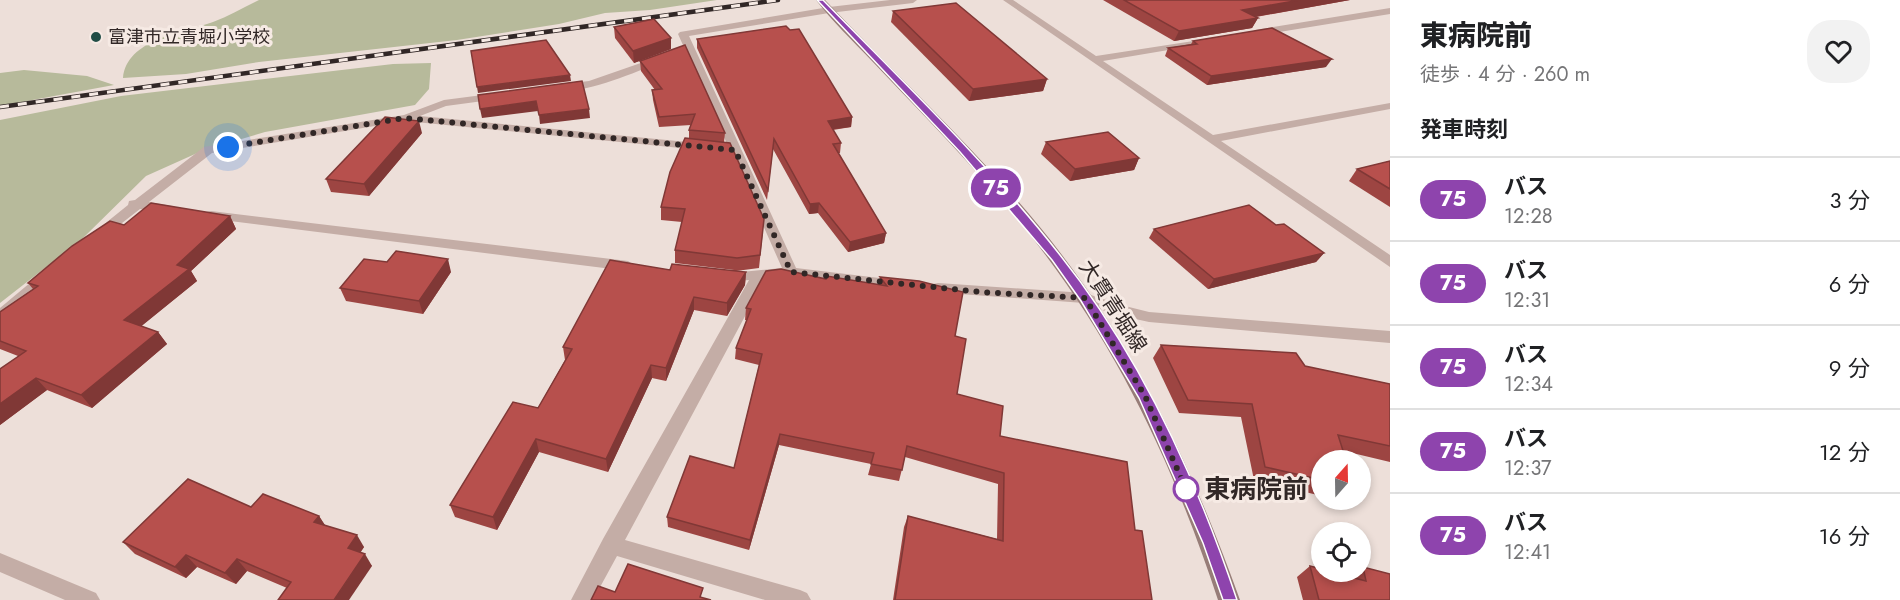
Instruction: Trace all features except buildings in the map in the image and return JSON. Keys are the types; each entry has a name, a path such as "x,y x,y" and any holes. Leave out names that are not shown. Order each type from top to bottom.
{"main road":[{"name":"大貫青堀線","path":"825,5 963,150 1056,257 1085,298 1145,396 1211,543 1229,600"}],"street":[{"path":"791,272 735,150 683,50 683,34 825,5 913,0"},
{"path":"1007,0 1212,140 1383,249 1390,262"},
{"path":"1248,34 1390,11"},
{"path":"1095,59 1225,38"},
{"path":"545,90 591,84 667,56"},
{"path":"90,241 134,204 208,150 405,118 444,102 512,94"},
{"path":"1212,140 1390,106"},
{"path":"405,118 735,150"},
{"path":"134,204 642,267"},
{"path":"0,317 55,269"},
{"path":"712,276 736,278 791,272 920,287 1085,298 1118,310 1149,317 1390,337"},
{"path":"582,600 759,276"},
{"path":"610,545 800,600"},
{"path":"0,562 89,600"}],"green space":[{"path":"259,0 717,0 650,10 605,13 559,24 457,40 259,62 186,74 123,78 134,54 145,46 172,34 219,20"},
{"path":"431,63 429,89 415,105 265,132 204,150 146,176 82,239 0,303 0,120 121,96 393,64"},
{"path":"24,70 87,76 114,85 0,106 0,73"}],"railway":[{"path":"0,107 778,0"}],"bus line":[{"name":"75","path":"820,0 963,150 1056,257 1085,298 1145,396 1211,543 1229,600"}],"place":[{"name":"富津市立青堀小学校","path":"96,37"},
{"name":"東病院前","path":"1186,489"}],"route":[{"path":"228,147 405,118 735,150 791,272 980,292 1085,298 1145,396 1186,489"}]}
